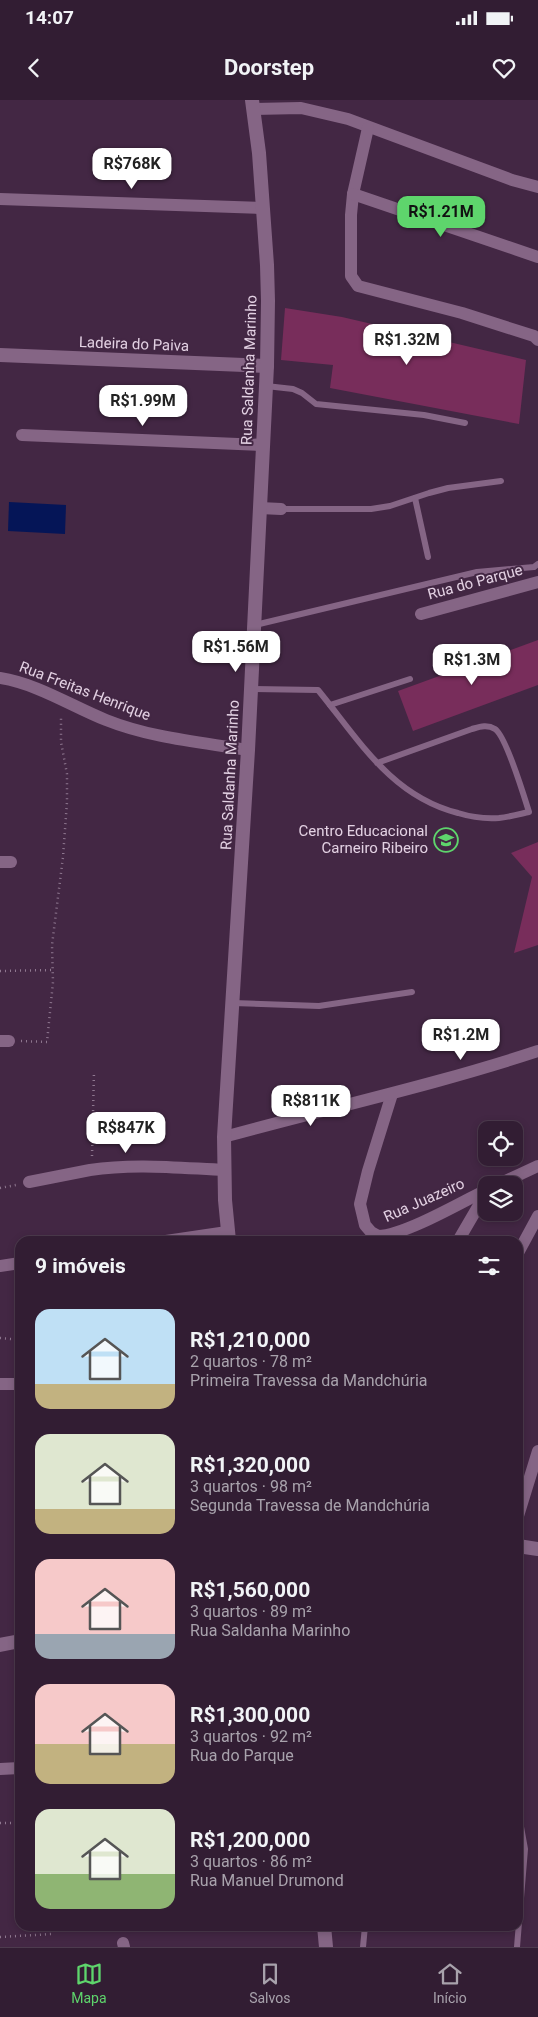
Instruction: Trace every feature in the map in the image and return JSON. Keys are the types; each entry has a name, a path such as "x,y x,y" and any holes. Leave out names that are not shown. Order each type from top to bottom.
{"main road":[{"name":"Rua Saldanha Marinho","path":"228,1236 224,1136 248,750 267,366 268,301 263,208 253,104"},
{"name":"Ladeira do Paiva","path":"0,355 267,366"},
{"path":"523,1547 538,1549"},
{"path":"0,1645 15,1642"},
{"path":"324,1931 326,1947"}],"street":[{"path":"253,104 301,108 348,119 512,180 538,187"},
{"path":"368,128 353,194 351,215 351,276 358,286 462,313 534,336 538,340"},
{"path":"353,194 538,257"},
{"path":"0,200 263,208"},
{"path":"22,435 263,445"},
{"path":"260,508 281,509"},
{"name":"Rua do Parque","path":"421,614 538,582"},
{"name":"Rua Freitas Henrique","path":"0,678 25,685 106,720 141,732 248,750"},
{"path":"224,1136 392,1094 464,1074 538,1050"},
{"name":"Rua Juazeiro","path":"392,1094 361,1196 362,1216 368,1229 378,1236 395,1233 478,1195"},
{"path":"516,1176 538,1166"},
{"path":"29,1182 91,1170 162,1167 225,1170"},
{"path":"461,1236 478,1205"},
{"path":"523,1244 538,1216"},
{"path":"0,1266 15,1264"},
{"path":"0,1384 15,1384"},
{"path":"523,1500 538,1451"},
{"path":"0,1768 15,1768"}],"lane":[{"path":"266,386 293,389 302,393 316,404 424,415 465,423"},
{"path":"281,509 371,509 390,506 448,488 501,481"},
{"path":"415,498 428,557"},
{"path":"253,625 477,572 534,567 538,564"},
{"path":"330,705 410,679"},
{"path":"250,689 318,690 377,763 404,789 423,800 446,810 473,817 499,818 529,812 505,744 497,730 492,727 483,726 472,729 377,763"},
{"path":"232,1004 319,1006 412,992"},
{"path":"523,1838 525,1849 523,1884"},
{"path":"363,1947 365,1931"},
{"path":"517,1947 519,1931"}],"path":[{"path":"5,1041 47,1042 53,982 52,945 66,802 67,774 62,742 60,699"},
{"path":"0,971 52,970"},
{"path":"91,1170 94,1071"},
{"path":"0,1338 15,1340"},
{"path":"0,1823 15,1823"},
{"path":"0,1937 52,1934"}],"shaded area":[{"path":"9,502 66,505 65,534 8,531"}],"building":[{"path":"285,308 342,317 526,360 519,424 330,388 333,365 281,360"},
{"path":"538,640 538,685 413,731 398,691"},
{"path":"538,842 538,945 514,953 532,877 511,853"}],"place":[{"name":"Centro Educacional Carneiro Ribeiro","path":"446,840"}]}
